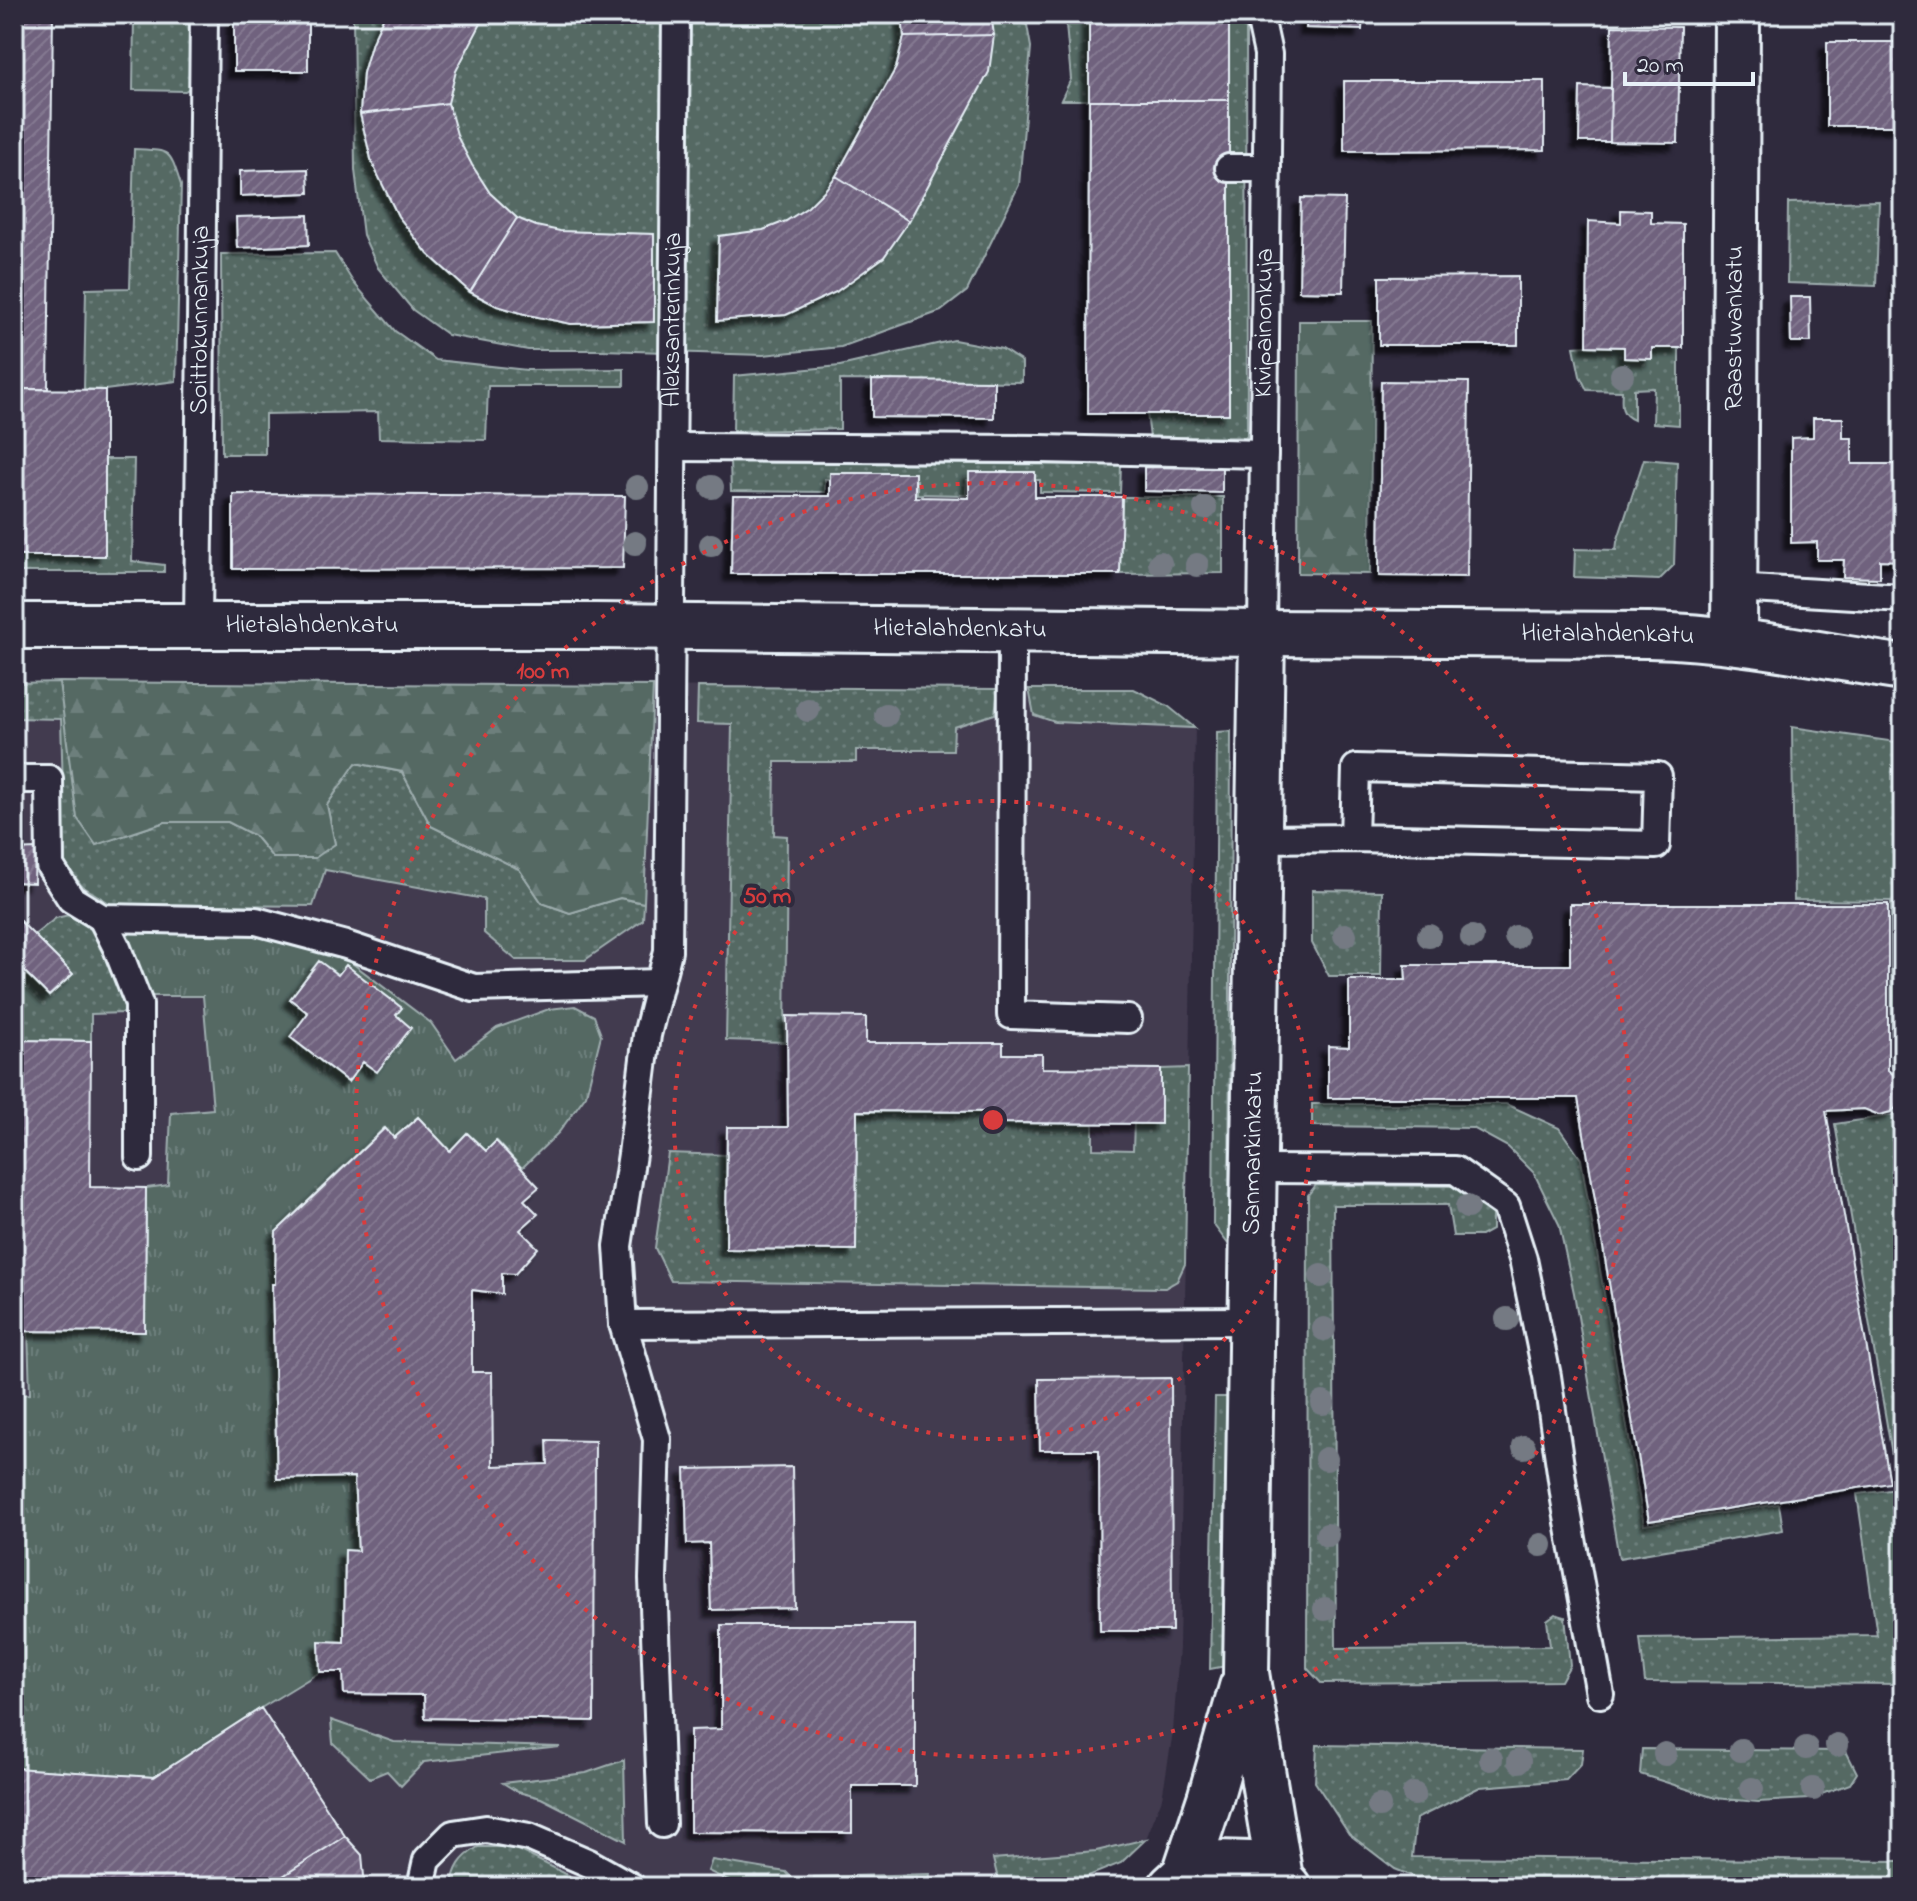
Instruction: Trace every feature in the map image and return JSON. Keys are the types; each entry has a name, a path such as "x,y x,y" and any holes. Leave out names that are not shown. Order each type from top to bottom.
{"street":[{"name":"Raastuvankatu","path":"1734,640 1737,14"},
{"name":"Hietalahdenkatu","path":"14,626 672,627 1688,635 1903,668"},
{"name":"Sanmarkinkatu","path":"1262,633 1246,1673 1284,1883"},
{"name":"Sanmarkinkatu","path":"1178,1880 1210,1799 1246,1673"},
{"path":"1178,1880 1217,1863 1250,1864 1284,1883"}],"lane":[{"name":"Soittokunnankuja","path":"198,626 204,14"},
{"name":"Aleksanterinkuja","path":"662,1824 653,1579 657,1439 623,1324 618,1246 647,1035 668,951 676,14"},
{"name":"Kivipainonkuja","path":"1262,14 1268,54 1262,633"},
{"path":"1229,168 1267,168"},
{"path":"673,447 1264,454"},
{"path":"1734,588 1903,598"},
{"path":"1012,631 1011,1015 1128,1019"},
{"path":"1258,839 1354,838 1656,845 1658,776 1356,768 1354,838"},
{"path":"14,779 49,779 50,866 71,899 102,918 256,921 346,945 474,988 660,983"},
{"path":"102,918 139,1004 139,1157"},
{"path":"1254,1169 1455,1170 1506,1206 1523,1259 1547,1376 1565,1500 1600,1694"},
{"path":"623,1324 1252,1321"},
{"path":"421,1887 427,1860 453,1834 486,1829 529,1837 589,1863 632,1887"}],"shaded area":[{"path":"14,683 1134,689 1168,706 1195,728 1179,1648 1173,1732 1162,1798 1146,1839 1121,1863 1061,1887 14,1887"}],"green space":[{"path":"134,14 198,14 194,85 185,91 133,90"},
{"path":"353,14 1010,14 1010,18 1027,25 1031,47 1019,185 967,291 941,311 841,347 763,355 528,350 448,335 413,310 378,268 363,235 355,170"},
{"path":"1065,14 1089,14 1089,100 1061,100 1071,79"},
{"path":"1229,14 1246,14 1247,437 1150,438 1147,413 1229,413"},
{"path":"134,149 167,154 181,185 176,381 105,390 84,389 86,289 130,288"},
{"path":"1879,201 1876,286 1787,283 1788,203"},
{"path":"335,253 353,282 395,331 436,360 527,370 624,369 624,386 488,386 486,440 379,438 378,412 265,414 265,454 222,454 221,254"},
{"path":"1299,321 1372,321 1370,574 1298,573"},
{"path":"954,340 1002,349 1022,362 1022,382 840,380 840,429 733,431 734,376 840,366"},
{"path":"1574,347 1624,347 1624,358 1651,359 1652,348 1679,348 1679,425 1653,423 1654,388 1634,389 1634,420 1622,408 1622,391 1587,390 1580,376"},
{"path":"104,459 134,459 132,561 164,565 164,572 14,572 14,556"},
{"path":"1644,459 1677,462 1674,565 1659,580 1574,577 1575,549 1616,550"},
{"path":"730,462 1121,465 1120,493 1040,492 1040,480 967,480 966,495 917,494 917,480 825,479 825,492 731,491"},
{"path":"1122,497 1223,497 1223,573 1120,574"},
{"path":"59,682 96,845 165,822 228,822 255,836 273,858 335,844 327,805 355,763 402,772 431,826 519,869 542,903 570,913 620,898 644,903 643,920 585,960 516,960 484,933 484,899 325,870 313,906 111,904 82,886 65,863 61,719 14,718 14,683"},
{"path":"59,682 653,686 644,903 620,898 570,913 542,903 519,869 431,826 402,772 356,763 327,805 335,844 315,858 273,858 255,836 228,822 165,822 96,845 77,818"},
{"path":"698,687 998,689 995,714 954,727 953,750 856,750 856,762 775,762 774,835 787,836 785,1042 726,1040 732,724 697,723"},
{"path":"1029,689 1134,689 1168,706 1195,728 1055,722 1034,715"},
{"path":"1792,727 1903,743 1903,1081 1892,1068 1891,901 1794,900"},
{"path":"1231,731 1229,1245 1213,1224 1217,732"},
{"path":"1312,890 1382,891 1381,976 1329,976 1312,943"},
{"path":"73,914 92,927 104,945 115,969 126,1013 91,1014 91,1041 14,1040 14,976 29,976 49,996 73,974 34,935 56,918"},
{"path":"126,933 256,933 344,957 431,1023 456,1059 497,1028 549,1009 575,1006 594,1016 601,1035 586,1095 559,1132 522,1168 497,1141 486,1151 467,1133 450,1151 418,1117 394,1138 384,1128 276,1232 275,1284 272,1285 277,1478 354,1477 358,1551 345,1550 344,1642 319,1641 320,1672 154,1777 14,1768 14,1395 30,1394 28,1331 145,1331 146,1188 168,1185 171,1113 213,1109 203,996 150,996"},
{"path":"1188,1068 1185,1264 1177,1281 1165,1288 671,1281 655,1248 668,1153 727,1155 726,1249 856,1250 857,1111 995,1112 996,1123 1093,1124 1093,1149 1133,1150 1134,1123 1161,1069"},
{"path":"1903,1103 1903,1684 1645,1682 1640,1638 1877,1635 1857,1494 1898,1489 1835,1124 1893,1115"},
{"path":"1312,1104 1506,1104 1559,1128 1581,1159 1644,1525 1779,1504 1783,1530 1619,1558 1574,1293 1559,1224 1534,1173 1508,1147 1473,1128 1312,1126"},
{"path":"1316,1185 1453,1186 1476,1196 1492,1214 1492,1230 1481,1236 1453,1236 1448,1205 1333,1205 1336,1648 1550,1646 1547,1620 1555,1614 1565,1617 1570,1665 1561,1681 1321,1683 1307,1668 1308,1195"},
{"path":"1215,1397 1229,1397 1226,1666 1210,1669"},
{"path":"331,1720 394,1742 560,1747 424,1762 401,1786 387,1771 370,1778 333,1743"},
{"path":"1317,1745 1583,1749 1581,1764 1566,1780 1480,1787 1416,1819 1412,1857 1903,1861 1903,1887 1497,1884 1422,1880 1395,1869 1349,1834 1315,1782"},
{"path":"1642,1749 1846,1751 1857,1773 1850,1784 1809,1799 1758,1802 1715,1798 1640,1774"},
{"path":"624,1760 626,1841 541,1798 518,1792 503,1783 586,1773"},
{"path":"1146,1839 1121,1863 1061,1887 1000,1887 993,1859 1096,1851"},
{"path":"478,1847 512,1847 592,1887 451,1887 459,1864"},
{"path":"712,1860 786,1872 794,1880 794,1887 741,1887 708,1871"},
{"path":"930,1874 929,1887 814,1887 814,1877"}],"building":[{"path":"14,14 53,14 48,389 14,389"},
{"path":"234,14 308,14 308,71 234,71"},
{"path":"385,14 486,14 456,71 448,103 360,114 363,73"},
{"path":"902,14 991,14 994,35 904,37"},
{"path":"1089,14 1229,14 1229,100 1089,100"},
{"path":"1307,14 1363,14 1362,30 1306,28"},
{"path":"1612,26 1680,27 1678,143 1610,142"},
{"path":"994,35 989,72 909,221 836,176 896,68 904,37"},
{"path":"1827,42 1903,42 1903,126 1827,126"},
{"path":"1344,81 1545,81 1545,150 1344,151"},
{"path":"1580,87 1611,88 1610,142 1579,142"},
{"path":"1089,100 1229,100 1229,414 1088,414"},
{"path":"448,103 458,138 472,165 490,193 517,218 470,292 428,254 398,216 372,163 360,114"},
{"path":"308,169 309,193 240,196 240,171"},
{"path":"836,176 909,221 884,257 836,292 786,315 717,321 719,236 763,230 786,221 808,207"},
{"path":"1301,198 1345,199 1343,292 1299,291"},
{"path":"1621,210 1651,211 1651,223 1683,224 1683,348 1652,348 1652,359 1624,358 1624,347 1587,346 1588,221 1621,223"},
{"path":"308,215 309,245 237,248 236,217"},
{"path":"517,218 560,231 654,234 654,322 571,324 497,306 470,292"},
{"path":"1900,229 1903,229 1903,252 1900,252"},
{"path":"1518,276 1518,345 1379,345 1379,277"},
{"path":"1899,279 1903,279 1903,296 1899,296"},
{"path":"1790,297 1810,297 1811,342 1791,342"},
{"path":"872,380 994,381 994,418 872,417"},
{"path":"1381,381 1469,382 1467,577 1379,576"},
{"path":"14,389 105,390 105,556 14,556"},
{"path":"1813,418 1843,418 1843,438 1852,438 1852,464 1903,464 1901,561 1880,560 1880,578 1843,577 1844,560 1817,560 1817,542 1791,543 1791,438 1813,437"},
{"path":"1144,467 1222,468 1222,493 1144,491"},
{"path":"969,472 1035,472 1035,497 1122,497 1120,574 731,574 733,496 830,496 830,473 915,473 915,497 969,498"},
{"path":"233,494 625,496 623,568 233,569"},
{"path":"35,849 34,883 14,882 14,850"},
{"path":"1570,904 1888,904 1888,1070 1899,1079 1903,1091 1899,1105 1891,1112 1879,1115 1864,1109 1826,1111 1890,1483 1649,1521 1578,1098 1328,1098 1328,1046 1349,1047 1349,980 1406,980 1405,965 1570,965"},
{"path":"14,915 73,974 49,996 14,961"},
{"path":"319,961 338,975 346,965 402,1008 396,1015 411,1028 377,1072 363,1062 348,1082 290,1037 308,1013 290,999"},
{"path":"787,1016 866,1017 866,1043 1003,1043 1003,1054 1042,1054 1042,1068 1161,1069 1161,1124 995,1123 995,1112 857,1111 856,1250 726,1249 727,1127 788,1127"},
{"path":"14,1040 91,1041 90,1187 146,1188 145,1332 14,1331"},
{"path":"418,1117 450,1151 467,1133 486,1151 496,1141 539,1187 524,1200 538,1214 520,1230 538,1248 515,1274 502,1273 502,1294 472,1290 472,1372 492,1372 493,1466 548,1464 547,1440 595,1441 594,1721 425,1718 424,1695 344,1694 343,1672 320,1672 319,1641 344,1642 345,1550 358,1551 354,1477 277,1479 272,1284 275,1284 276,1232 385,1128 394,1138"},
{"path":"1171,1378 1172,1631 1100,1631 1099,1450 1040,1450 1039,1379"},
{"path":"792,1467 795,1608 711,1610 709,1543 687,1544 685,1469"},
{"path":"721,1625 915,1625 915,1786 852,1786 852,1833 690,1832 690,1730 721,1729"},
{"path":"261,1708 345,1836 266,1887 14,1887 14,1768 154,1777"},
{"path":"345,1836 362,1855 365,1887 266,1887"}]}
